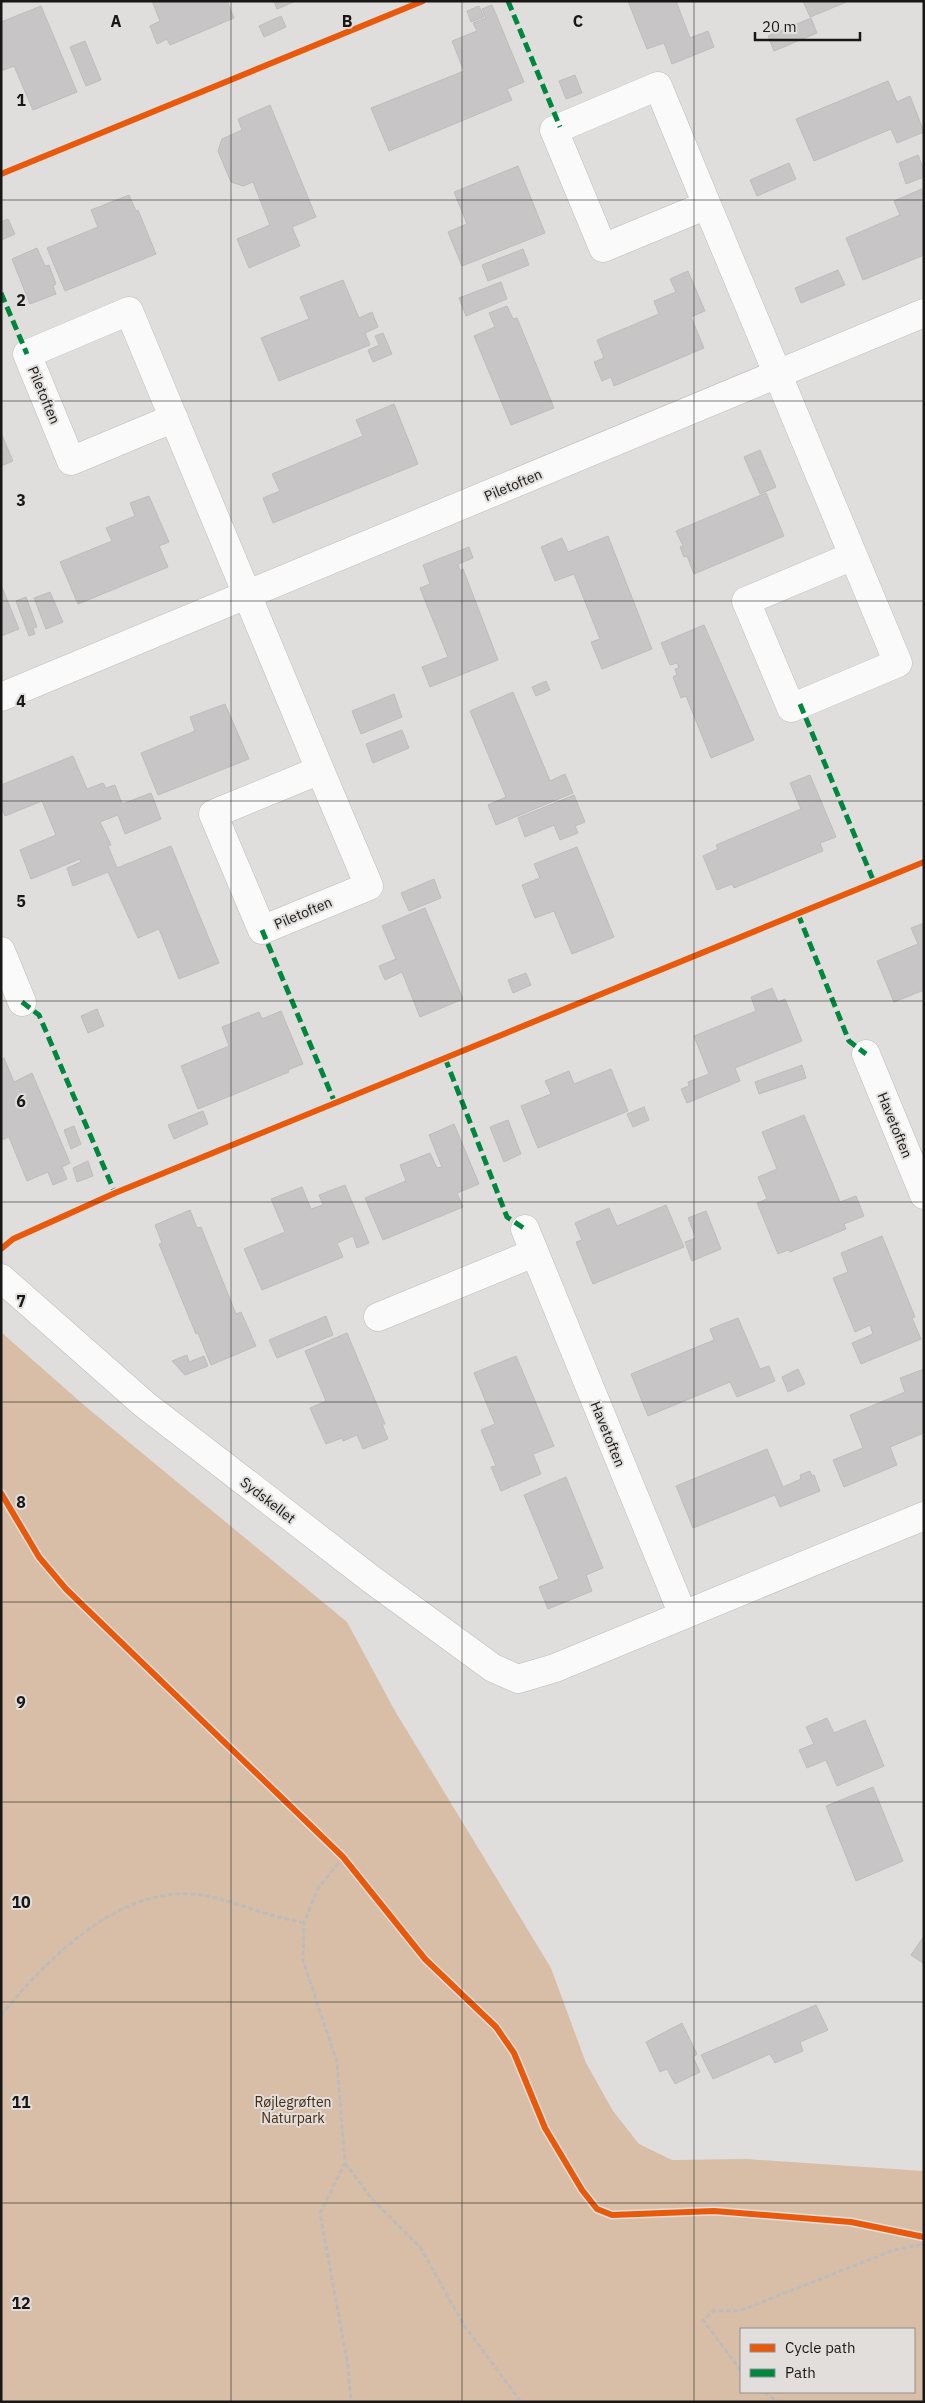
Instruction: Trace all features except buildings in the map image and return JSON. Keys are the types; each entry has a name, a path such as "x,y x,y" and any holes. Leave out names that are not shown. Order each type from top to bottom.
{"street":[{"path":"707,205 603,248 554,130 658,86 898,663 790,708 746,601 853,556"},
{"name":"Piletoften","path":"174,418 71,461 27,354 129,311 174,418 248,595 320,770 369,886 262,930 213,814 320,770"},
{"name":"Piletoften","path":"1,697 924,314"},
{"path":"1,951 22,1002"},
{"name":"Havetoften","path":"866,1054 924,1195"},
{"name":"Havetoften","path":"378,1317 529,1241 683,1616"},
{"name":"Sydskellet","path":"1,1278 144,1404 371,1579 493,1668 518,1679 555,1668 683,1616"},
{"path":"683,1616 924,1516"}],"path":[{"path":"336,1850 348,1864"},
{"path":"343,1857 318,1890 304,1923 303,1961 337,2062 345,2163 320,2213 348,2366 351,2402"},
{"path":"1,2015 23,1989 61,1951 107,1917 149,1897 191,1894 230,1900 265,1913 304,1923"},
{"path":"345,2163 372,2199 420,2247 464,2325 522,2402"},
{"path":"740,2370 703,2320 713,2311 739,2312 894,2250 924,2244"},
{"path":"766,2393 779,2402"}],"green space":[{"name":"Røjlegrøften Naturpark","path":"1,1332 85,1406 347,1622 395,1711 551,1968 586,2063 613,2111 639,2144 672,2160 746,2159 924,2171 924,2402 1,2402"}],"marked path":[{"path":"508,1 560,127"},
{"path":"1,293 27,354"},
{"path":"800,704 874,882"},
{"path":"798,914 849,1041 866,1054"},
{"path":"262,930 335,1103"},
{"path":"22,1002 39,1015 115,1193"},
{"path":"445,1058 507,1217 525,1229"}],"cycle path":[{"path":"1,174 423,1"},
{"path":"1,1249 13,1239 115,1193 924,862"},
{"path":"1,1493 39,1557 66,1589 343,1857 425,1959 496,2027 514,2053 545,2128 582,2190 597,2209 612,2215 714,2211 851,2222 924,2237"}]}
